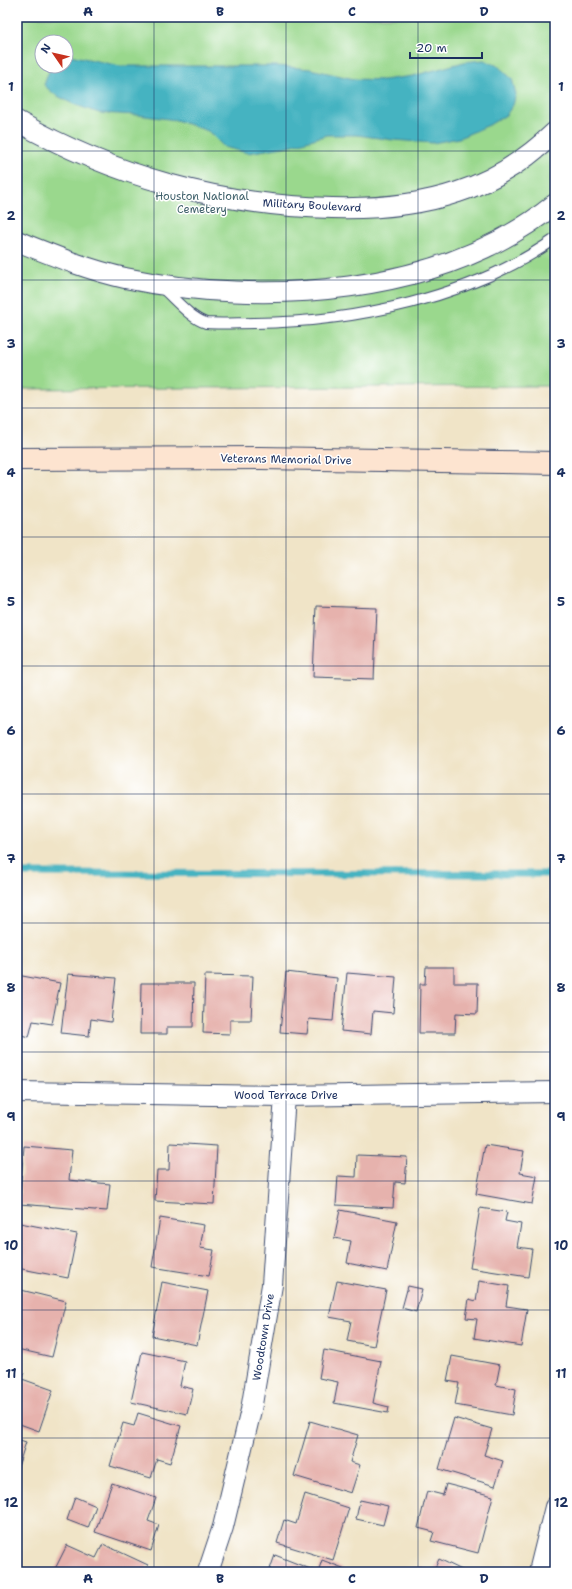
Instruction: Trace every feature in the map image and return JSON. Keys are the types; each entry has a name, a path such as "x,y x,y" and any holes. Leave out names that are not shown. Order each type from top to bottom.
{"main road":[{"name":"Veterans Memorial Drive","path":"17,458 261,458 555,463"}],"street":[{"name":"Military Boulevard","path":"17,121 36,132 86,156 163,183 192,191 233,198 312,208 375,208 429,200 458,192 518,164 555,132"},
{"path":"17,241 96,270 124,278 191,289 226,291 295,291 334,288 398,277 428,269 488,246 518,230 555,204"},
{"name":"Wood Terrace Drive","path":"17,1092 285,1096 555,1092"},
{"name":"Woodtown Drive","path":"208,1572 223,1527 251,1410 272,1285 285,1096"},
{"path":"539,1572 555,1507"}],"lane":[{"path":"158,284 200,321 206,323 269,323 350,316 417,301 487,278 525,258 555,239"}],"green space":[{"name":"Houston National Cemetery","path":"17,17 555,17 555,386 17,389"}],"water":[{"path":"74,56 120,66 277,66 310,69 354,79 383,80 413,76 464,62 484,60 498,66 512,79 516,94 513,105 506,115 489,125 459,138 433,143 393,140 357,135 327,135 289,146 248,153 224,147 208,131 176,120 138,115 99,113 73,104 54,94 44,85 48,74 74,74"}],"building":[{"path":"316,606 377,608 374,679 313,677"},
{"path":"426,967 454,967 454,983 478,983 477,1014 456,1013 455,1033 419,1033 420,984 425,984"},
{"path":"286,972 337,978 333,1021 309,1019 307,1034 280,1032"},
{"path":"347,973 396,977 393,1013 373,1011 371,1034 341,1031"},
{"path":"68,974 116,978 111,1022 91,1019 89,1036 61,1033"},
{"path":"17,975 60,983 52,1024 33,1021 29,1037 17,1034"},
{"path":"205,975 253,976 251,1020 230,1020 230,1034 203,1033"},
{"path":"141,983 194,983 193,1027 167,1027 167,1034 140,1034"},
{"path":"170,1143 217,1146 214,1204 155,1201 157,1170 169,1170"},
{"path":"485,1145 524,1151 520,1173 537,1176 532,1204 476,1194"},
{"path":"24,1146 72,1150 69,1180 110,1184 107,1211 19,1204"},
{"path":"357,1155 407,1157 405,1183 395,1182 393,1208 336,1205 338,1176 356,1177"},
{"path":"480,1208 507,1212 505,1221 521,1224 517,1247 532,1249 528,1277 470,1268"},
{"path":"340,1210 397,1221 387,1271 347,1263 351,1241 334,1238"},
{"path":"160,1218 204,1225 200,1248 214,1250 209,1276 152,1267"},
{"path":"20,1223 77,1234 68,1278 17,1268 17,1237"},
{"path":"337,1281 386,1290 374,1346 347,1341 351,1321 329,1317"},
{"path":"479,1281 509,1286 506,1306 527,1309 521,1346 474,1338 477,1319 466,1318 469,1299 476,1301"},
{"path":"162,1282 208,1291 197,1345 152,1336"},
{"path":"408,1286 422,1289 416,1312 402,1308"},
{"path":"17,1289 66,1301 52,1357 17,1349"},
{"path":"324,1350 381,1361 373,1403 389,1407 388,1413 334,1403 338,1382 319,1378"},
{"path":"142,1352 185,1361 180,1386 193,1389 187,1414 131,1402"},
{"path":"452,1356 500,1365 496,1385 516,1389 512,1415 455,1405 459,1383 447,1381"},
{"path":"17,1371 24,1373 22,1379 53,1390 39,1431 17,1423"},
{"path":"138,1413 181,1426 170,1463 157,1459 151,1478 110,1466 123,1423 134,1426"},
{"path":"454,1418 492,1429 484,1455 503,1461 495,1486 439,1469"},
{"path":"310,1421 358,1435 350,1462 360,1465 351,1493 294,1476"},
{"path":"17,1439 26,1442 17,1470"},
{"path":"112,1483 156,1498 148,1521 159,1525 151,1551 95,1532"},
{"path":"446,1484 493,1496 478,1553 431,1541 434,1532 418,1528 427,1491 443,1495"},
{"path":"305,1494 349,1508 333,1560 277,1543 284,1520 296,1524"},
{"path":"75,1497 96,1506 88,1528 67,1520"},
{"path":"360,1500 388,1506 383,1525 356,1519"},
{"path":"103,1544 148,1565 145,1572 54,1571 67,1545 96,1558"},
{"path":"275,1555 318,1572 269,1572"},
{"path":"439,1559 464,1571 463,1572 433,1572"},
{"path":"322,1560 343,1568 341,1572 318,1572"},
{"path":"420,1566 433,1572 417,1572"}],"waterway":[{"path":"17,873 553,874"}]}
